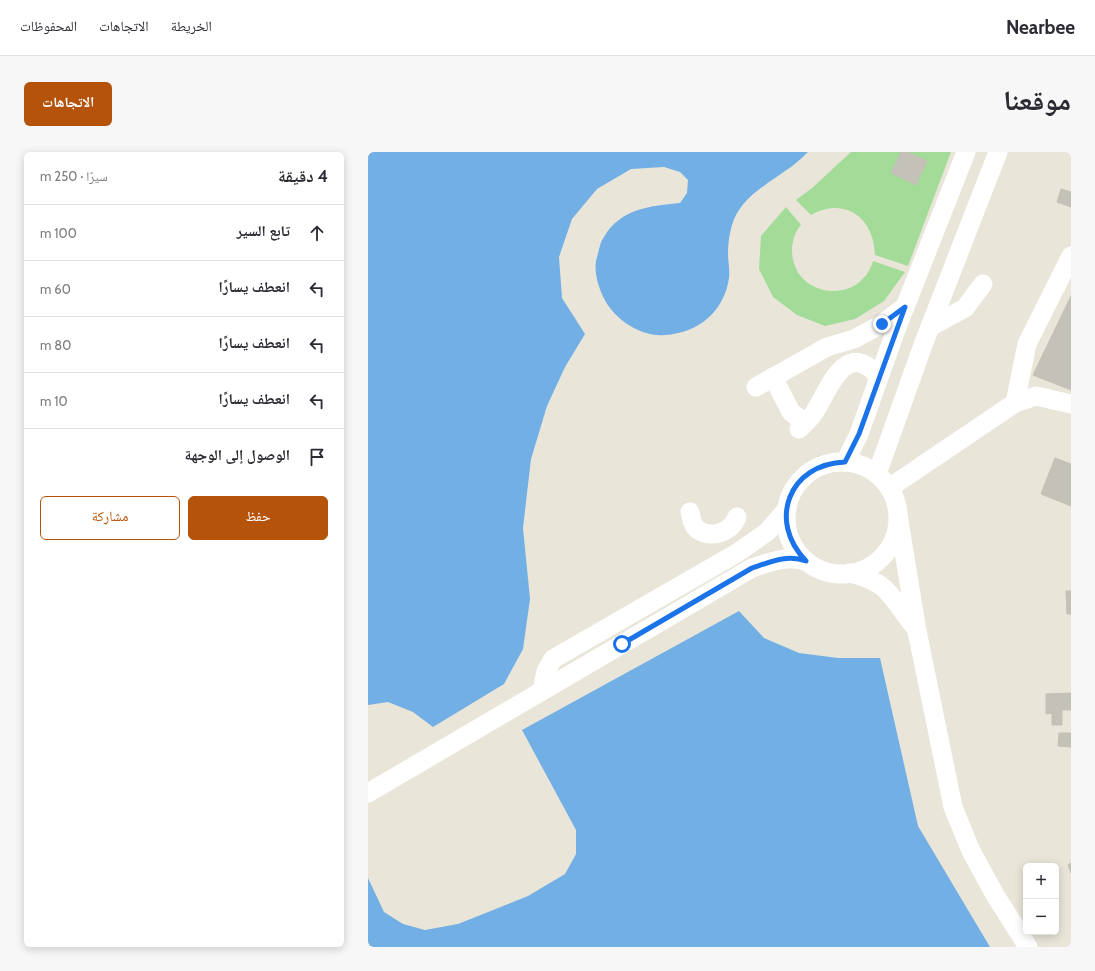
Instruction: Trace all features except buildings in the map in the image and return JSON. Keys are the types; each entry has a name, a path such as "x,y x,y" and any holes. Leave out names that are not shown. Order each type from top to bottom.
{"street":[{"path":"845,462 859,434 905,307 966,152"},
{"path":"883,481 930,327 998,152"},
{"path":"1015,403 1027,344 1071,256"},
{"path":"930,327 965,308 983,284"},
{"path":"756,387 827,347 854,339 882,324 905,307"},
{"path":"773,377 791,412 802,426 814,413 834,376 844,366 854,363 866,365 879,377"},
{"path":"883,481 1015,403 1036,396 1071,404"},
{"path":"806,561 792,543 787,526 787,509 795,487 812,470 834,462 845,462 868,468 883,481 896,503 917,631 953,807 971,851 995,895 1028,947"},
{"path":"542,691 546,671 553,659 737,553 767,532 787,509"},
{"path":"690,512 694,526 704,533 715,534 727,530 735,523 736,517"},
{"path":"850,573 862,570 881,557 894,538 898,515"},
{"path":"368,794 752,568 774,560 796,557 827,572 850,573 865,577 878,583 894,598 917,631"}],"green space":[{"path":"851,152 951,152 908,266 875,255 869,230 863,221 855,214 846,210 835,208 823,210 811,215 796,200 812,188"},
{"path":"786,207 801,225 797,230 792,248 794,265 802,277 813,286 826,290 841,290 854,286 865,276 873,261 905,272 884,301 855,319 825,326 797,315 773,297 759,269 761,236"}],"water":[{"path":"368,152 808,152 794,165 754,193 736,214 729,237 729,278 722,301 708,318 688,330 665,335 657,335 642,332 627,324 615,314 603,297 598,284 596,270 596,263 603,239 611,227 619,220 628,214 648,207 680,203 687,193 688,180 680,172 664,167 631,169 597,189 572,219 559,257 562,298 585,334 565,367 547,406 531,459 523,528 530,599 523,649 504,684 433,727 413,712 388,702 368,705"},
{"path":"739,611 764,638 799,653 838,658 880,658 918,826 990,947 368,947 368,878 384,912 403,924 425,930 458,924 528,896 565,874 576,854 576,830 522,730"}],"route":[{"path":"622,644 752,568 774,560 796,557 806,561 798,553 788,532 786,520 790,497 795,487 812,470 822,465 834,462 845,462 859,434 905,307 882,324"}]}
